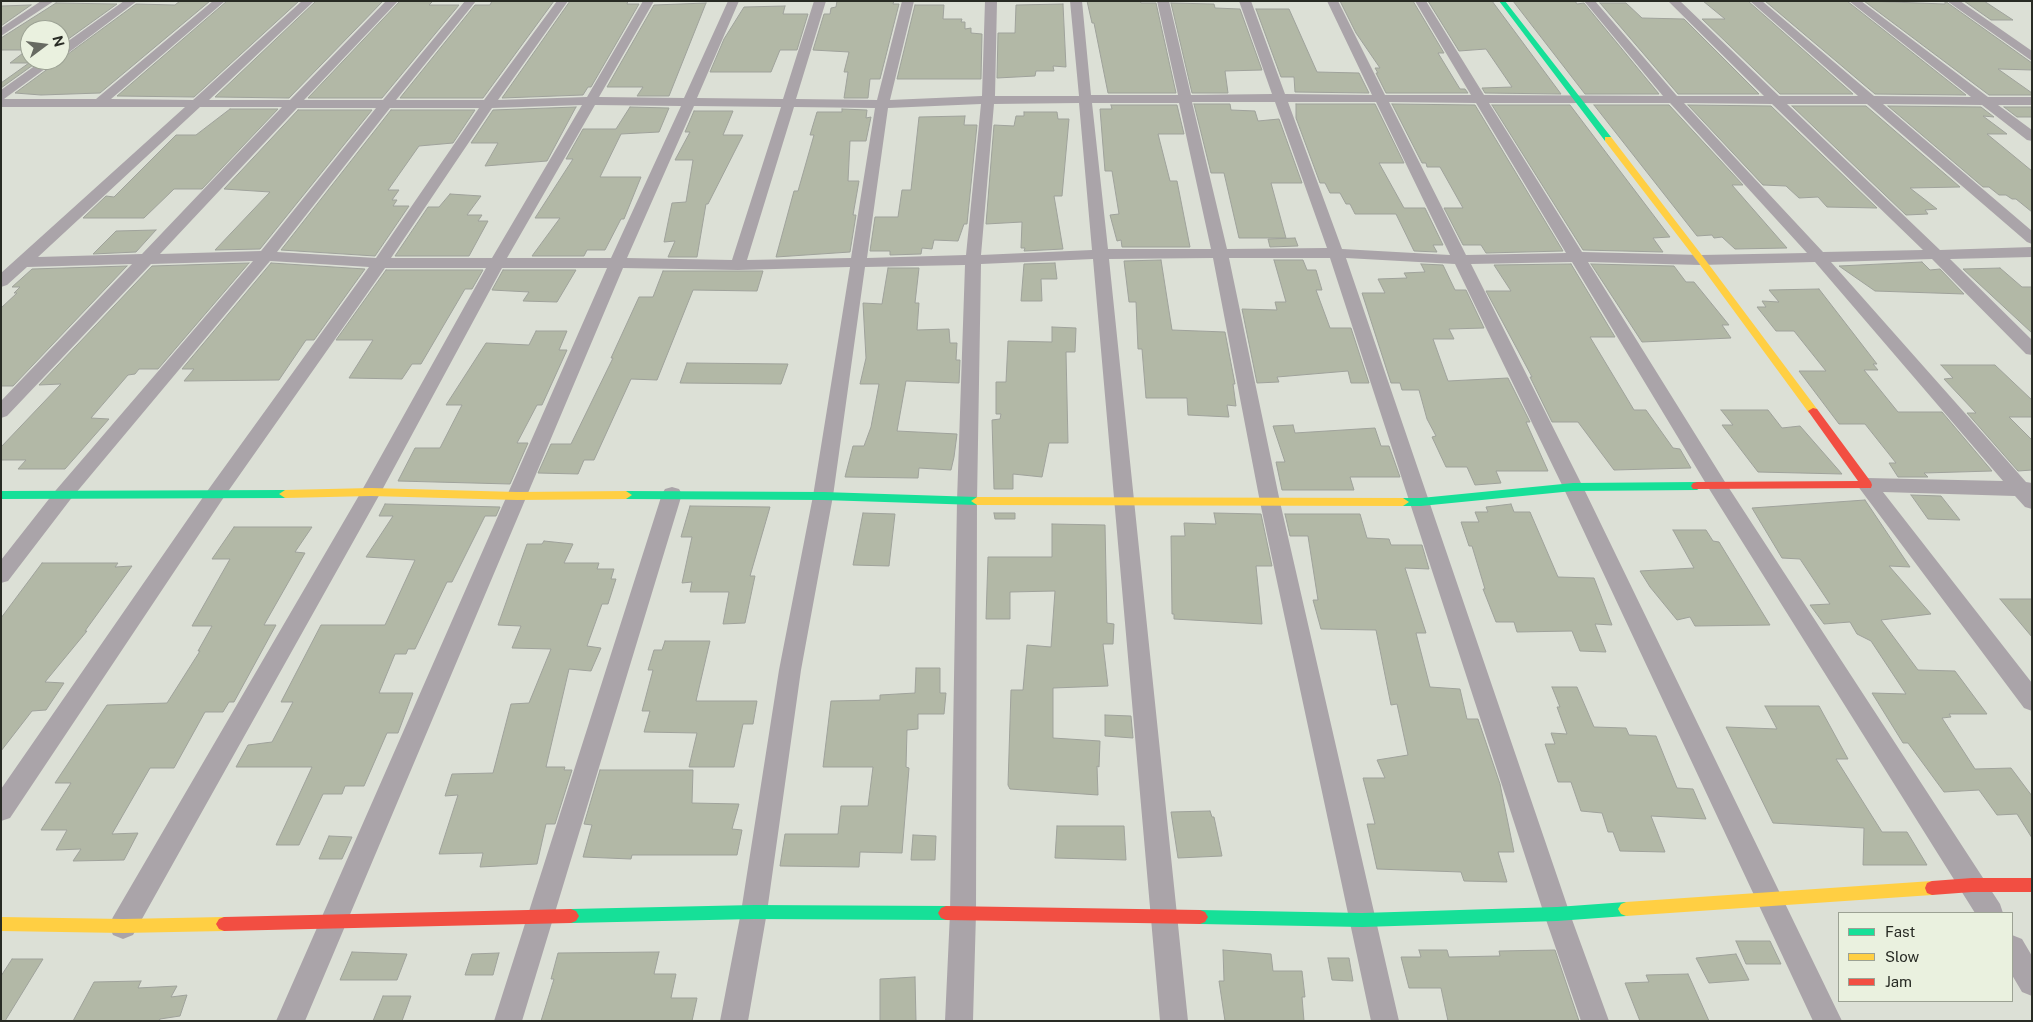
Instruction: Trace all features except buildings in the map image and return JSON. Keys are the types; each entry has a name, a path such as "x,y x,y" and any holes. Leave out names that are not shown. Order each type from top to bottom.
{"street":[{"path":"1,33 49,1"},
{"path":"70,46 132,1"},
{"path":"99,103 220,1"},
{"path":"1,282 309,1"},
{"path":"1,412 393,1"},
{"path":"1,575 63,496 266,256 386,104 471,1"},
{"path":"1,810 215,495 380,263 488,104 563,1"},
{"path":"123,926 370,492 496,264 649,1"},
{"path":"290,1021 617,263 734,1"},
{"path":"738,266 820,1"},
{"path":"734,1021 754,912 790,670 822,496 882,104 908,1"},
{"path":"959,1021 963,913 966,501 973,260 988,100 991,1"},
{"path":"1076,1 1174,1021"},
{"path":"1163,1 1220,253 1270,502 1385,1021"},
{"path":"1245,1 1336,253 1421,502 1557,914 1595,1021"},
{"path":"1332,1 1574,487 1828,1021"},
{"path":"1420,1 1718,487 1989,912"},
{"path":"1502,1 1701,260 1867,485 2032,701"},
{"path":"1589,1 1674,100 1818,256 2028,493"},
{"path":"1673,1 1774,101 1935,253 2032,350"},
{"path":"1755,1 2032,239"},
{"path":"1854,1 2032,137"},
{"path":"1952,1 2032,57"},
{"path":"1,96 37,70"},
{"path":"1,103 488,104 592,101 882,104 988,100 1279,98 2032,101"},
{"path":"23,262 266,256 380,263 617,263 738,266 973,260 1101,254 1336,253 1460,260 1577,257 1701,260 2032,252"},
{"path":"1,495 215,495 370,492 517,496 672,494 822,496 966,501 1421,502 1574,487 1867,485 2028,493"},
{"path":"508,1021 672,494"},
{"path":"1,924 123,926 754,912 963,913 1362,920 1557,914 1972,885 2032,885"},
{"path":"2013,951 2032,982"}],"traffic: fast":[{"path":"1502,1 1608,139"},
{"path":"1403,502 1421,502 1573,487 1697,486"},
{"path":"1,495 285,494"},
{"path":"626,495 823,496 977,501"},
{"path":"1200,917 1362,920 1557,914 1626,909"},
{"path":"571,916 754,912 946,913"}],"traffic: slow":[{"path":"1608,139 1813,411"},
{"path":"285,494 371,492 517,496 626,495"},
{"path":"977,501 1403,502"},
{"path":"1626,909 1932,888"},
{"path":"1,924 123,926 224,924"}],"traffic: jam":[{"path":"1697,486 1867,485 1813,411"},
{"path":"1932,888 1972,885 2032,885"},
{"path":"946,913 1200,917"},
{"path":"224,924 571,916"}]}
